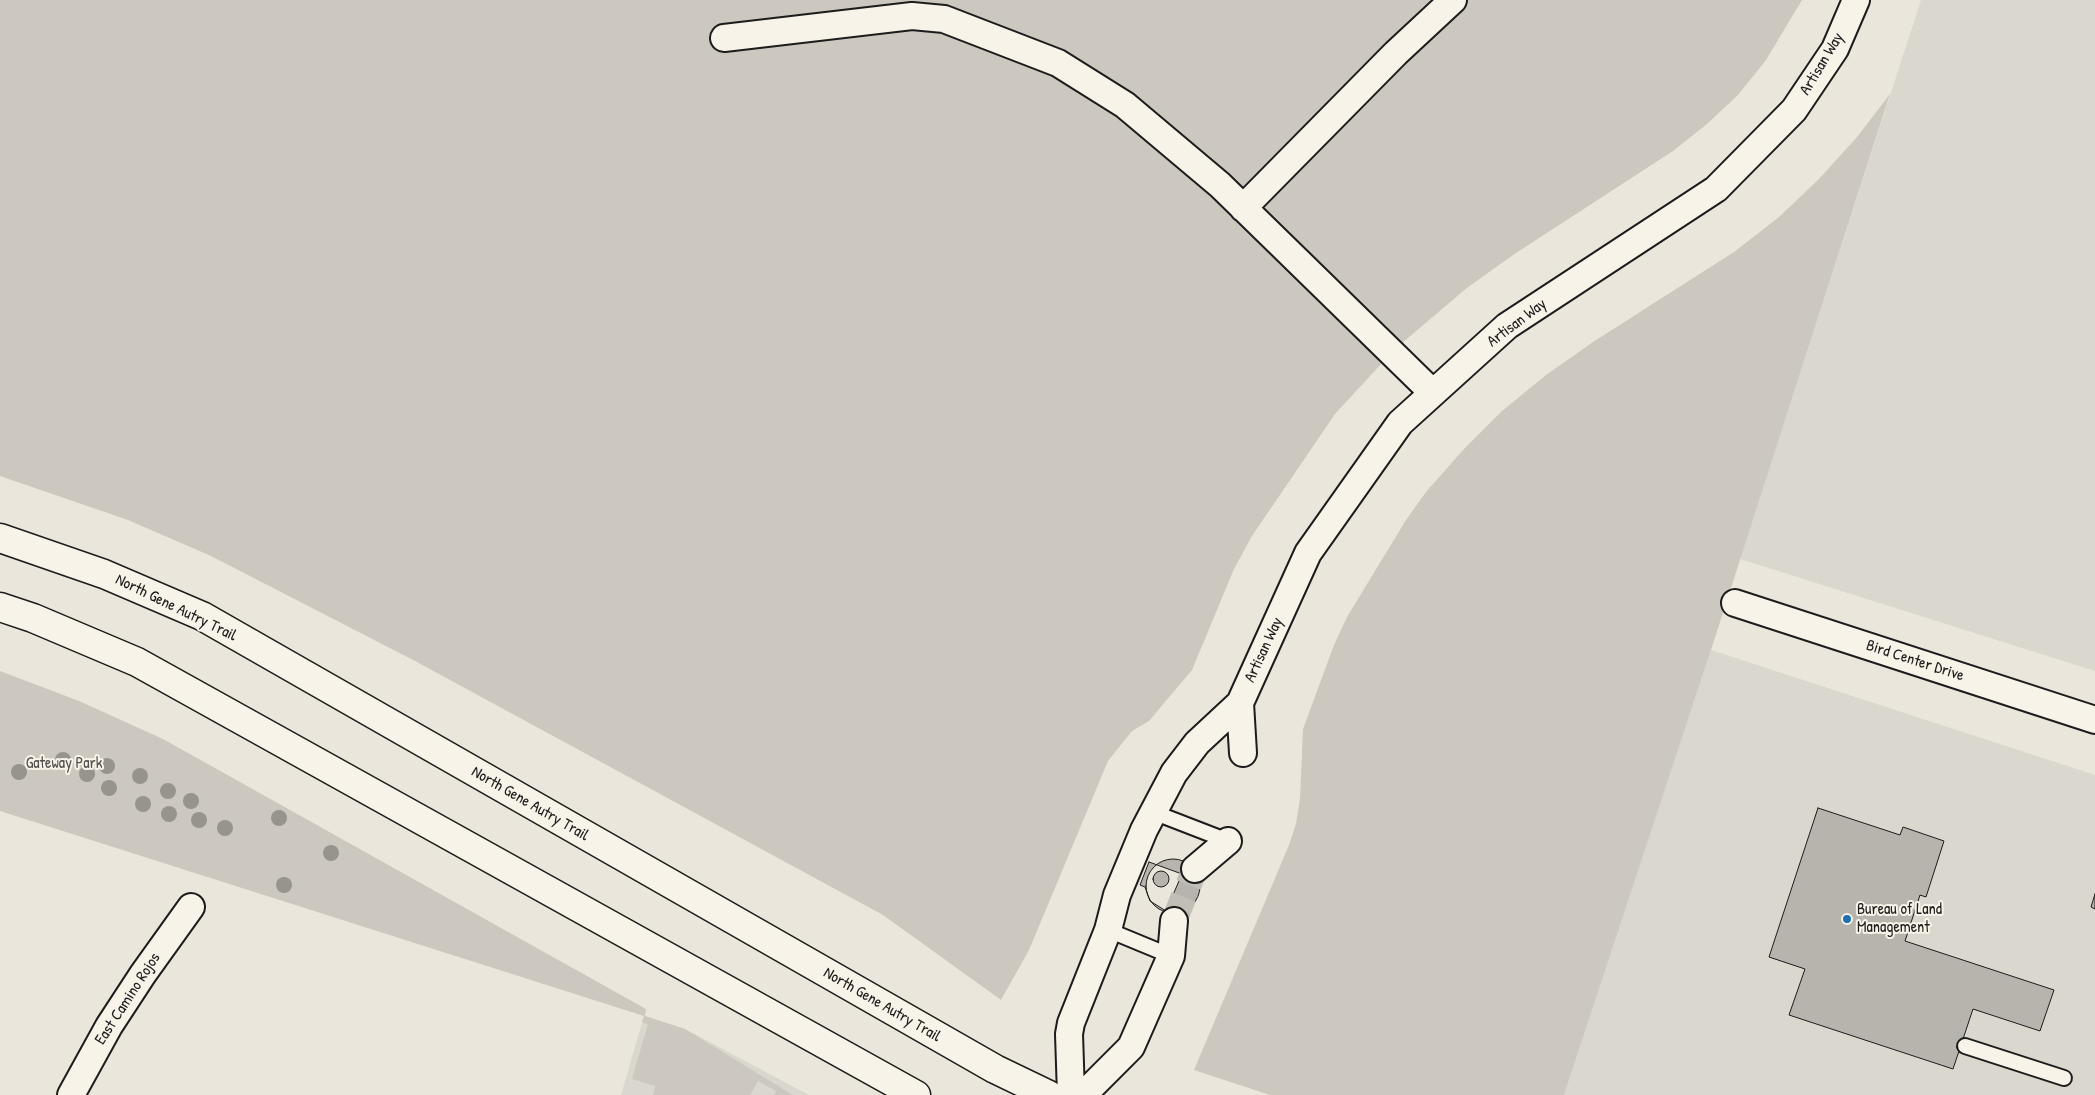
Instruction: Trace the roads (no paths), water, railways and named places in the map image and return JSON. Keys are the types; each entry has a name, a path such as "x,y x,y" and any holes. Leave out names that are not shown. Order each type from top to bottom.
{"main road":[{"name":"North Gene Autry Trail","path":"0,538 104,574 202,616 995,1070 1049,1095"},
{"path":"0,607 33,618 137,662 916,1095"}],"street":[{"path":"1243,208 1396,53 1452,0"},
{"name":"Artisan Way","path":"1071,1095 1069,1034 1071,1023 1108,930 1117,895 1153,812 1174,773 1196,743 1240,703 1308,553 1400,423 1508,326 1716,189 1794,110 1835,49 1856,0"},
{"path":"724,38 912,16 946,10 1058,63 1125,105 1220,185 1433,393"},
{"name":"Bird Center Drive","path":"1735,603 2095,720"},
{"name":"Artisan Way","path":"1240,703 1243,753"},
{"path":"1195,869 1228,841"},
{"name":"East Camino Rojos","path":"70,1095 109,1026 142,974 191,907"},
{"path":"1083,1095 1131,1047 1171,956 1174,920"}],"lane":[{"path":"1153,812 1228,841"},
{"path":"1108,930 1171,956"},
{"path":"1965,1046 2064,1078"}],"tunnel":[{"path":"1174,921 1195,869"}],"place":[{"name":"Bureau of Land Management","path":"1847,919"}],"park label":[{"name":"Gateway Park","path":"64,764"}]}
